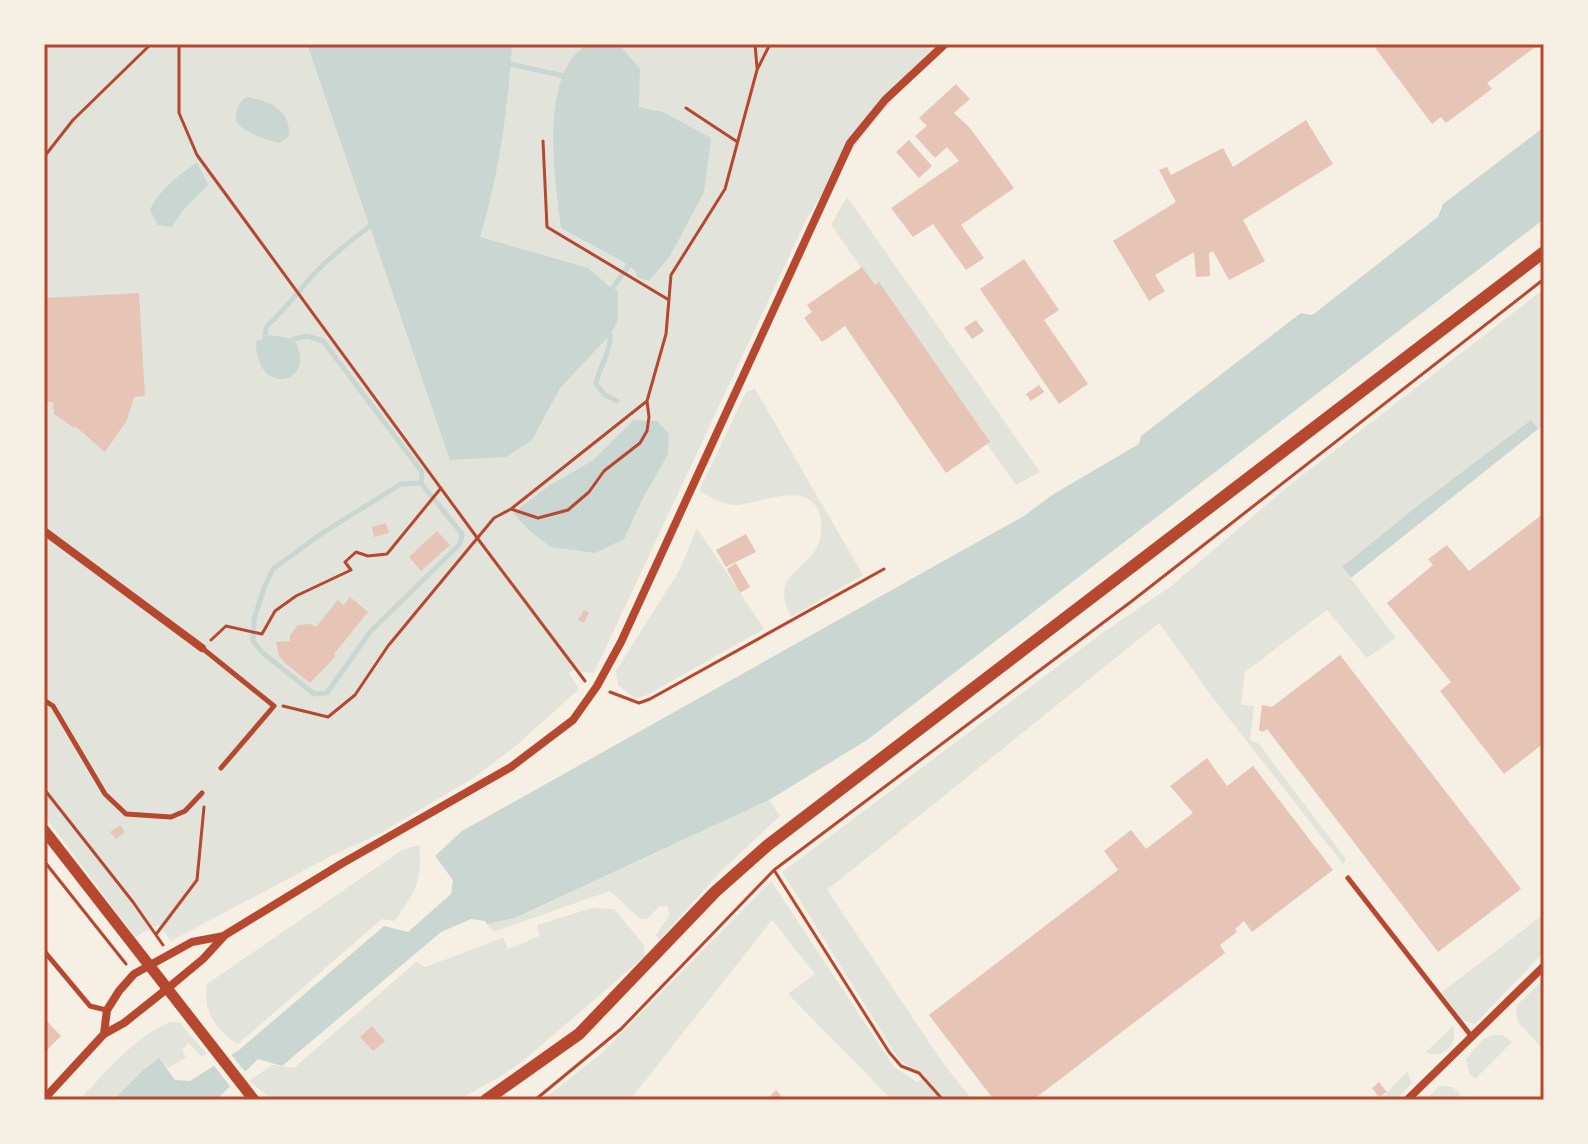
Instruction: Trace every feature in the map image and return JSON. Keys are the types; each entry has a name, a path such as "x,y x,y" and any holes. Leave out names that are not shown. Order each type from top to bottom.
{"main road":[{"path":"486,1100 579,1034 715,892 768,845 1544,252"}],"street":[{"path":"44,1099 104,1034 124,1023 168,988 203,959 225,935 341,864 511,767 573,720 597,686 621,642 850,143 885,100 945,44"},
{"path":"44,531 202,648"},
{"path":"44,830 254,1100"},
{"path":"104,1034 107,1010 134,974 192,942 225,935"},
{"path":"1407,1100 1544,966"}],"lane":[{"path":"202,648 274,706 221,768"},
{"path":"44,700 53,706 105,794 126,814 171,817 185,811 202,793"},
{"path":"1348,878 1472,1037"},
{"path":"44,951 90,1006 107,1010"}],"path":[{"path":"44,157 73,120 151,44"},
{"path":"179,44 179,113 197,155 583,680 628,701 639,703 650,699 884,569"},
{"path":"755,44 757,70"},
{"path":"511,509 538,518 568,510 589,492 604,471 640,443 649,422 647,401 666,334 671,275 725,189 757,70 770,44"},
{"path":"686,108 736,141"},
{"path":"543,141 547,227 669,300"},
{"path":"535,1100 621,1029 774,870 1132,601 1544,279"},
{"path":"274,706 328,717 355,695 388,646 494,518 511,509 647,401"},
{"path":"202,648 226,626 262,634 275,611 296,596 351,570 345,562 356,552 368,556 387,554 442,488"},
{"path":"44,789 157,933 197,880 205,808 202,793"},
{"path":"44,861 134,974"},
{"path":"774,870 889,1052 901,1066 919,1073 943,1100"}],"shaded area":[{"path":"44,44 944,44 870,127 807,218 594,673 581,672 578,667 569,673 579,689 517,745 473,778 383,832 331,856 171,941 158,925 135,937 44,815"},
{"path":"307,44 512,44 502,142 480,237 588,268 618,291 618,320 610,335 560,388 532,440 506,457 450,460"},
{"path":"588,44 621,47 640,69 639,107 663,112 711,138 704,192 670,256 649,281 637,277 629,265 561,228 554,156 556,102 562,78 572,58"},
{"path":"246,97 278,109 287,121 288,137 279,143 251,133 236,122 238,108"},
{"path":"1544,127 1544,219 867,740 769,800 515,918 487,924 471,919 441,932 282,1066 258,1059 216,1100 113,1100 159,1058 175,1080 190,1081 239,1050 384,926 408,932 451,894 453,880 435,856 462,831 1024,516 1052,495 1139,444 1141,436 1301,313 1315,313 1438,217 1443,204"},
{"path":"197,162 208,185 183,210 172,227 158,225 150,210 154,202 170,183"},
{"path":"847,197 1040,472 1016,485 831,225"},
{"path":"1544,289 1544,425 1538,429 1531,421 1342,567 1396,638 1367,658 1327,610 1245,672 1241,704 1254,706 1250,740 1258,743 1346,859 1343,864 1213,698 1159,623 827,890 943,1063 972,1100 892,1100 788,994 815,974 772,920 630,1100 543,1100 602,1053 771,881 894,1067 917,1082 926,1076 900,1061 782,872 1105,631 1170,587 1286,488"},
{"path":"270,335 294,339 300,354 299,366 293,375 285,379 275,378 266,372 259,360 256,342"},
{"path":"755,389 863,575 791,617 785,600 785,587 820,540 821,523 817,509 810,500 800,496 788,495 734,505 699,491 746,392"},
{"path":"634,420 657,421 669,434 668,454 624,539 595,553 551,547 513,513 550,485 592,461"},
{"path":"1531,420 1538,429 1351,578 1342,567"},
{"path":"697,528 764,629 635,699 618,685 616,671 679,571"},
{"path":"769,800 780,816 721,871 660,939 656,935 670,914 667,906 659,907 647,919 640,919 610,891 496,931 487,924 516,918"},
{"path":"419,845 420,869 416,886 395,921 382,919 238,1044 217,1026 207,1003 207,984 402,850"},
{"path":"592,908 614,909 644,945 645,956 523,1061 458,1100 273,1100 249,1081 272,1065 294,1068 416,962 425,967 503,938 508,949 540,936 537,925"},
{"path":"1544,914 1544,952 1475,1024 1462,1020 1442,992"},
{"path":"1544,979 1544,1050 1517,1021 1516,1006"},
{"path":"170,1022 179,1022 207,1054 201,1056 189,1043 182,1050 186,1057 168,1068 159,1059 113,1100 79,1100 133,1046"},
{"path":"1453,1026 1454,1038 1448,1049 1438,1054 1426,1052"},
{"path":"1502,1035 1512,1042 1475,1079 1469,1073 1466,1059 1483,1039"},
{"path":"1407,1072 1412,1083 1395,1100 1380,1100"},
{"path":"1439,1086 1452,1087 1460,1094 1454,1100 1425,1100"}],"pier":[{"path":"229,1052 247,1074 232,1089 212,1063"}],"building":[{"path":"1380,44 1539,44 1487,83 1492,89 1446,123 1441,117 1432,124 1376,49"},
{"path":"956,84 970,99 954,113 970,128 1014,188 961,225 984,258 966,270 933,224 913,237 891,208 959,161 947,147 935,158 915,136 927,126 919,118"},
{"path":"1306,120 1333,164 1243,220 1265,261 1229,280 1213,251 1209,253 1210,276 1196,277 1194,252 1155,275 1165,291 1149,301 1113,241 1176,202 1159,170 1167,167 1171,175 1223,148 1233,167"},
{"path":"909,140 932,166 919,178 896,152"},
{"path":"1024,259 1059,310 1044,320 1088,384 1059,404 980,289"},
{"path":"862,267 875,285 879,282 990,442 946,473 845,326 822,342 804,318 812,312 807,305"},
{"path":"139,293 145,396 134,397 127,420 105,452 75,426 54,414 53,402 44,402 44,298"},
{"path":"976,320 984,331 972,339 964,328"},
{"path":"1039,385 1044,392 1031,401 1026,394"},
{"path":"1544,513 1544,743 1504,774 1440,691 1451,682 1387,603 1433,565 1428,559 1447,545 1469,571"},
{"path":"386,523 389,533 374,537 372,527"},
{"path":"437,531 450,545 421,571 409,557"},
{"path":"746,534 756,552 726,567 716,550"},
{"path":"736,563 750,587 740,593 727,569"},
{"path":"350,597 368,612 334,654 336,656 310,683 279,656 276,642 290,641 290,635 298,625 311,624 316,627 338,600 344,605"},
{"path":"584,610 589,613 584,623 578,620"},
{"path":"1340,655 1521,889 1438,952 1267,729 1263,732 1259,730 1262,705 1272,707"},
{"path":"1207,758 1227,786 1253,766 1333,870 1252,932 1244,921 1235,929 1237,932 1220,945 1225,953 1033,1100 994,1100 929,1015 1118,870 1104,851 1131,830 1146,849 1193,813 1170,786"},
{"path":"120,825 125,832 116,839 110,832"},
{"path":"44,1018 61,1036 44,1053"},
{"path":"372,1026 385,1041 373,1051 360,1037"},
{"path":"1379,1082 1387,1092 1379,1097 1372,1088"},
{"path":"776,1090 785,1100 766,1100"}],"waterway":[{"path":"505,63 564,76 569,74"},
{"path":"265,336 266,327 313,275 370,226"},
{"path":"612,289 629,265"},
{"path":"610,335 596,384 605,395 617,401"},
{"path":"294,339 307,336 323,341 422,472 421,483 462,534 460,544 370,632 327,693 314,694 263,653 253,641 254,619 273,569 321,534 401,484 421,483"}]}
